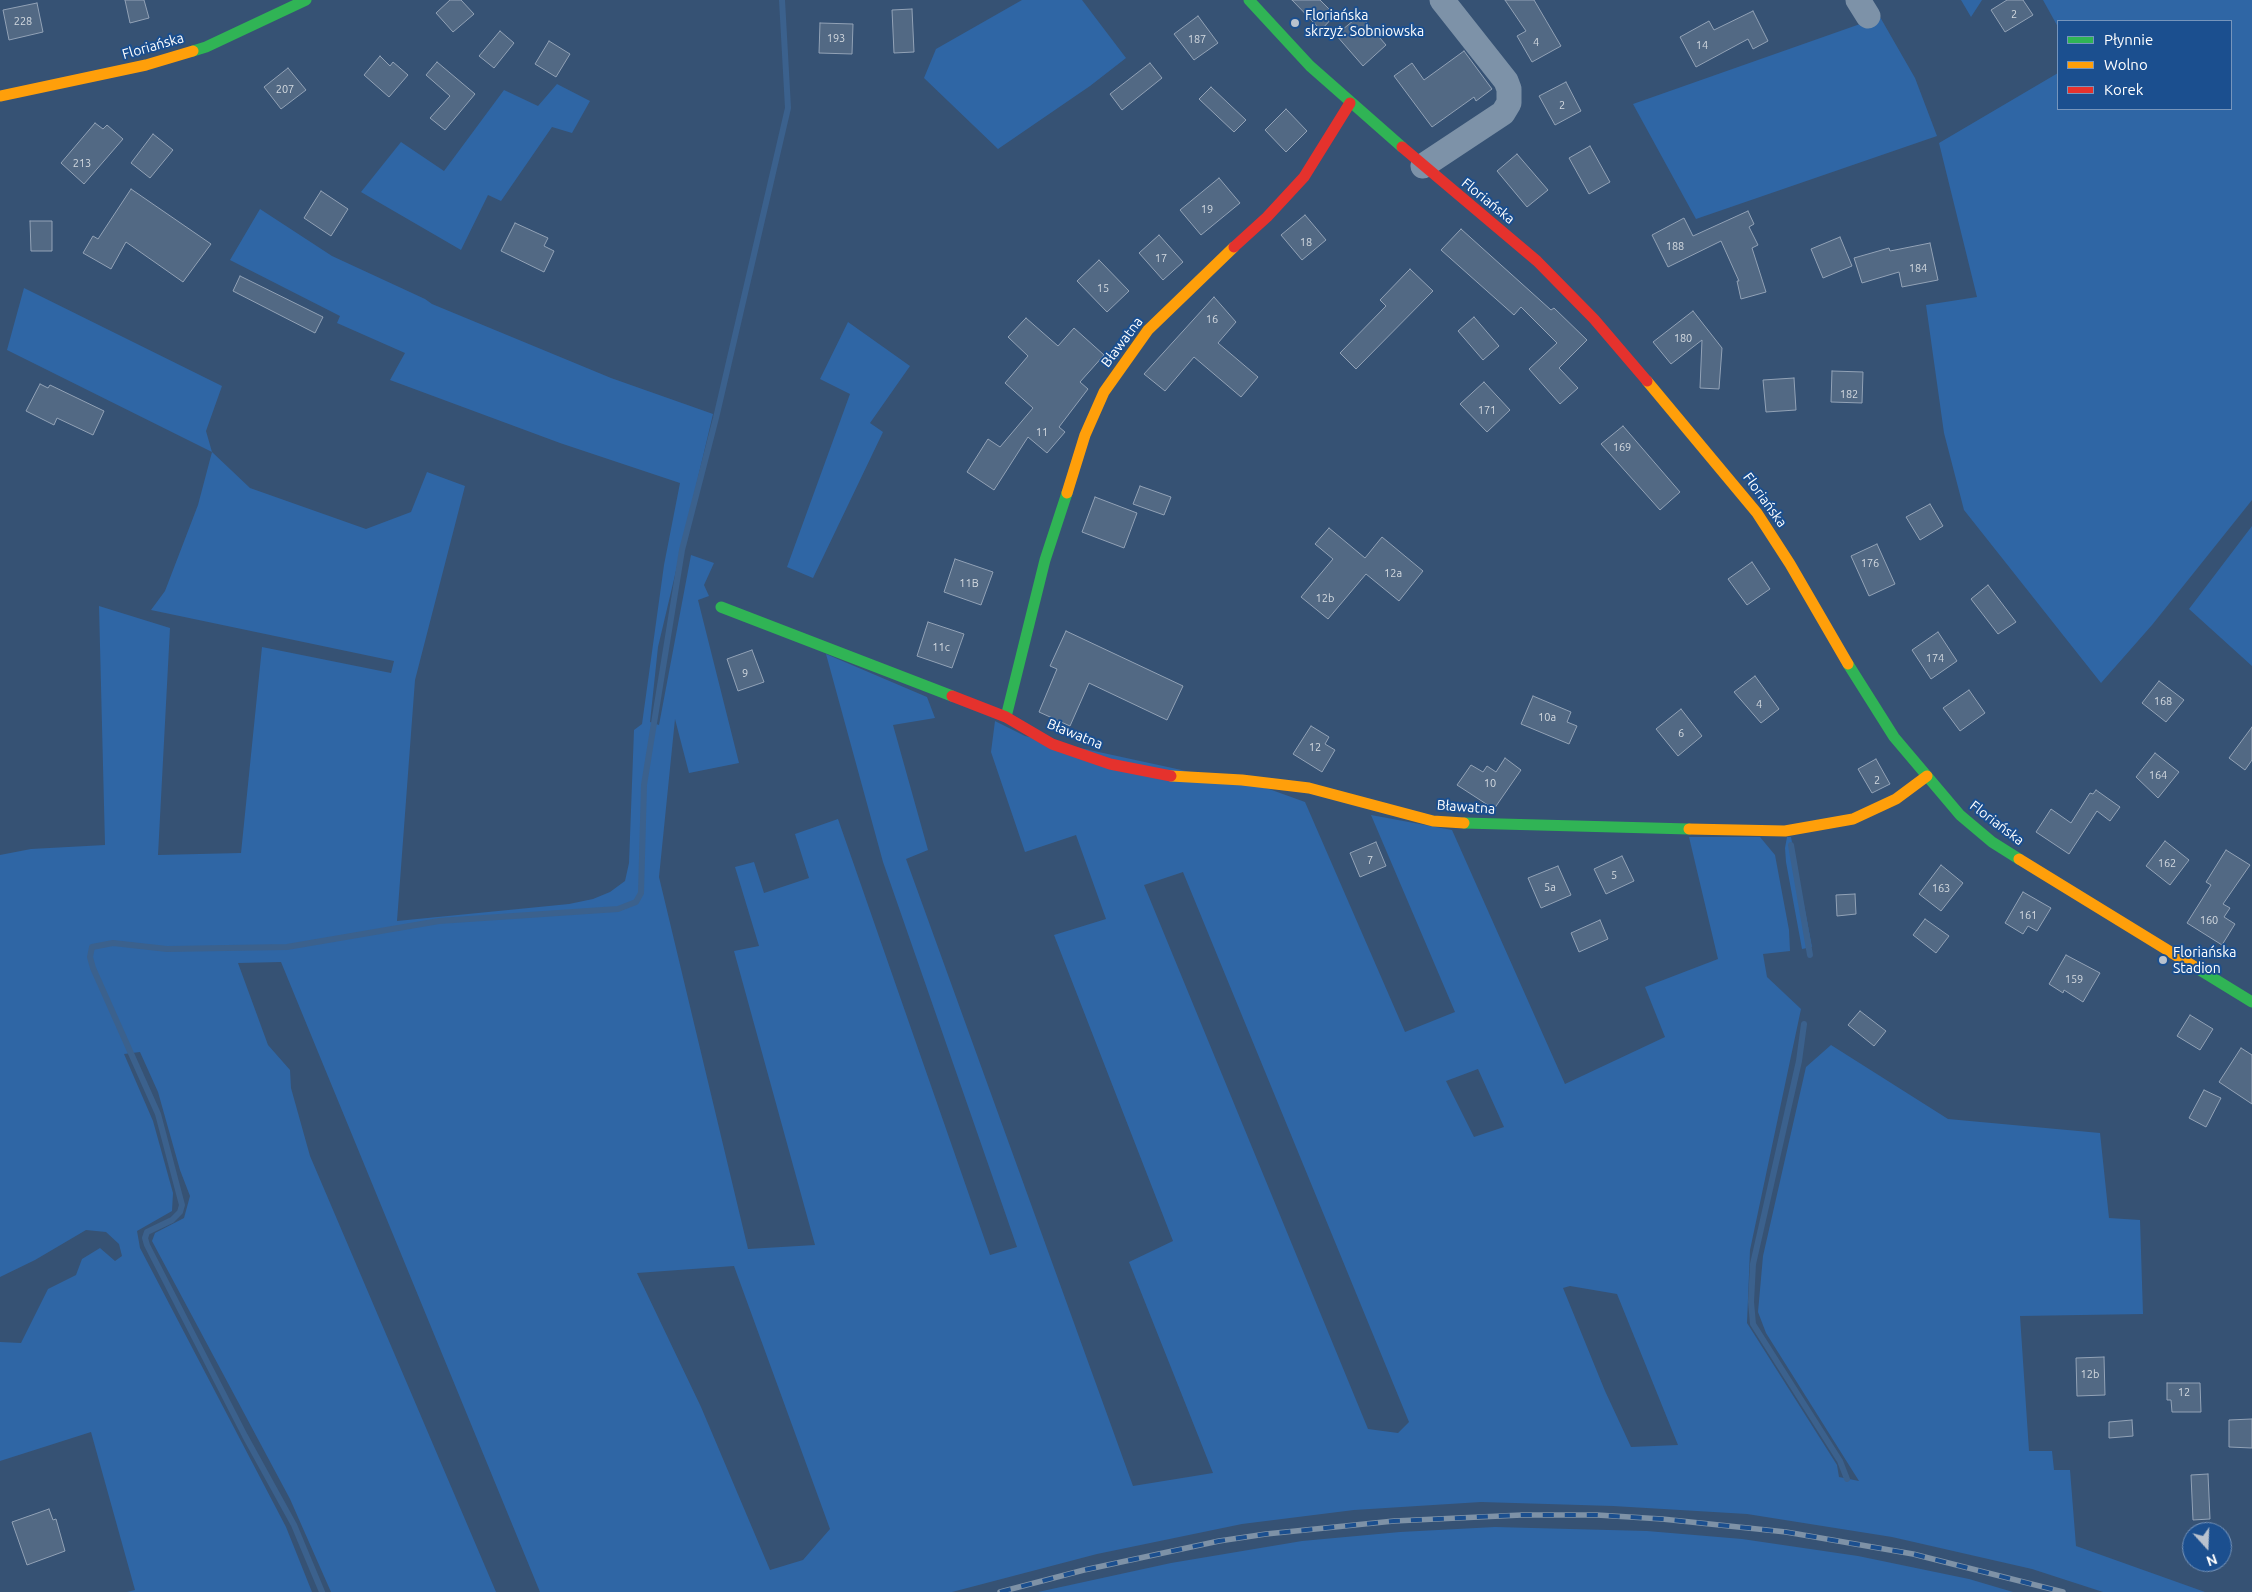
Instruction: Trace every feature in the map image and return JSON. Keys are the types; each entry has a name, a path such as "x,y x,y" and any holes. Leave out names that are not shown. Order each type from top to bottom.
{"street":[{"name":"Floriańska","path":"0,96 146,65 206,47 306,0"},
{"name":"Floriańska","path":"1249,0 1310,66 1350,103 1511,238 1563,286 1594,319 1735,484 1776,540 1864,693 1894,737 1960,815 1992,842 2252,1002"},
{"path":"1423,166 1503,113 1509,103 1509,89 1506,81 1442,0"},
{"name":"Bławatna","path":"1006,717 1045,560 1086,434 1104,392 1148,330 1214,265 1267,217 1304,177 1350,103"},
{"name":"Bławatna","path":"722,606 1006,717 1052,744 1110,764 1164,775 1242,780 1309,788 1434,821 1515,826 1785,831 1853,819 1896,799 1927,776"}],"shaded area":[{"path":"1022,0 1082,0 1126,58 1090,86 998,149 924,78 936,49"},
{"path":"1961,0 1982,0 1971,17"},
{"path":"2043,0 2252,0 2252,500 2152,625 2101,683 1964,510 1944,433 1926,305 1977,297 1939,143 2057,74 2057,110 2232,110 2232,20 2057,20 2057,25"},
{"path":"1880,17 1915,78 1937,136 1696,219 1633,104"},
{"path":"557,84 590,101 572,133 552,127 501,201 488,195 461,250 361,192 401,142 444,171 504,90 538,106"},
{"path":"260,209 332,256 432,304 611,378 713,414 658,647 650,722 659,725 691,555 714,563 704,585 709,596 698,600 739,763 689,773 675,719 659,877 748,1249 815,1245 734,951 759,946 735,867 754,862 764,893 809,878 795,834 838,819 990,1255 1017,1247 883,862 826,654 927,697 935,718 893,725 928,850 906,859 1133,1486 1213,1473 1129,1262 1173,1241 1054,935 1106,919 1076,835 1025,852 991,752 995,721 1025,736 1269,789 1305,802 1405,1032 1455,1012 1371,815 1452,830 1565,1084 1665,1037 1645,987 1718,959 1689,837 1760,837 1775,855 1789,930 1790,951 1763,954 1767,977 1801,1009 1750,1250 1747,1323 1837,1465 1839,1477 1859,1481 1766,1333 1758,1312 1763,1256 1806,1067 1831,1045 1948,1119 2100,1133 2109,1218 2140,1220 2143,1314 2020,1316 2029,1451 2052,1451 2054,1470 2070,1470 2076,1546 2205,1592 2103,1592 2032,1569 1892,1537 1747,1514 1613,1506 1481,1502 1354,1510 1242,1524 1097,1554 952,1592 540,1592 281,962 238,963 268,1045 290,1070 291,1088 310,1156 496,1592 331,1592 290,1499 152,1241 155,1233 184,1218 190,1196 180,1170 158,1092 140,1052 124,1054 153,1121 173,1193 172,1211 137,1231 140,1248 286,1527 312,1592 127,1592 135,1590 91,1432 0,1461 0,1342 21,1343 48,1289 76,1275 82,1259 100,1248 115,1261 122,1256 119,1244 106,1232 86,1230 35,1260 0,1277 0,855 31,849 105,845 99,606 170,628 158,855 241,853 262,647 391,673 394,661 151,610 165,591 198,505 212,452 250,488 366,529 411,512 427,472 465,486 415,680 397,921 569,904 593,899 610,892 625,881 629,863 634,730 642,724 664,565 680,483 560,443 390,380 405,353 337,323 340,316 230,260","holes":["1183,872 1409,1422 1398,1433 1368,1429 1144,885","1478,1069 1504,1127 1474,1137 1446,1081","734,1266 830,1529 803,1560 770,1570 701,1407 637,1273","1570,1286 1617,1294 1678,1445 1631,1447 1605,1391 1563,1288"]},
{"path":"24,288 222,386 206,431 212,452 7,350"},
{"path":"848,322 910,366 870,423 883,432 813,578 787,567 850,394 820,379"},
{"path":"2252,526 2252,666 2189,609"},
{"path":"1787,837 1791,837 1812,947 1802,949 1786,862 1785,848"},
{"path":"1495,1527 1647,1531 1742,1539 1858,1556 1969,1579 2013,1592 1038,1592 1171,1563 1302,1541 1400,1532"}],"building":[{"path":"125,0 144,0 149,18 130,23"},
{"path":"450,0 461,0 474,14 453,32 436,13"},
{"path":"1292,0 1320,0 1335,15 1321,30"},
{"path":"1505,0 1534,0 1561,46 1532,62 1517,36 1526,31"},
{"path":"2007,0 2023,0 2033,15 2005,32 1991,10"},
{"path":"37,3 43,32 9,40 3,10"},
{"path":"912,9 914,52 894,53 892,10"},
{"path":"1753,11 1768,41 1753,49 1748,39 1696,67 1680,37 1709,21 1714,30"},
{"path":"1360,15 1386,45 1363,66 1336,35"},
{"path":"1198,16 1218,43 1194,60 1174,34"},
{"path":"820,23 853,24 852,54 819,53"},
{"path":"500,31 514,43 494,68 479,56"},
{"path":"549,41 570,54 556,77 535,64"},
{"path":"1464,51 1492,89 1476,101 1474,97 1432,127 1394,76 1412,63 1424,80"},
{"path":"380,56 390,66 393,62 408,75 389,97 364,75"},
{"path":"437,62 475,94 445,130 430,118 450,96 426,75"},
{"path":"1150,63 1162,78 1122,110 1110,94"},
{"path":"288,68 306,90 281,109 264,87"},
{"path":"1566,82 1581,111 1555,125 1539,96"},
{"path":"1211,87 1246,120 1234,132 1199,99"},
{"path":"1286,109 1307,131 1286,152 1265,130"},
{"path":"95,123 103,129 107,125 123,139 84,184 61,163"},
{"path":"153,134 173,150 150,178 131,163"},
{"path":"1590,146 1610,182 1589,194 1569,158"},
{"path":"1517,154 1548,190 1527,207 1497,171"},
{"path":"1219,178 1240,203 1201,235 1180,210"},
{"path":"131,189 211,244 183,282 126,242 111,269 83,253 93,236 98,239"},
{"path":"321,191 348,209 331,236 304,218"},
{"path":"1748,211 1754,224 1749,227 1758,245 1752,248 1766,292 1741,299 1737,281 1739,281 1721,241 1668,267 1652,235 1684,218 1693,236"},
{"path":"1305,215 1326,240 1302,260 1281,235"},
{"path":"30,221 52,221 52,251 31,251"},
{"path":"515,223 548,238 544,246 554,251 544,272 501,251"},
{"path":"1461,229 1551,310 1554,308 1587,340 1559,368 1578,388 1560,404 1529,369 1557,343 1521,307 1514,315 1441,250"},
{"path":"1159,235 1183,262 1163,280 1139,253"},
{"path":"1840,237 1852,266 1823,278 1811,249"},
{"path":"1930,243 1938,280 1902,287 1899,272 1862,283 1854,258 1889,248 1890,251"},
{"path":"1099,260 1129,291 1107,312 1077,281"},
{"path":"1410,269 1433,291 1356,369 1340,353 1386,306 1380,300"},
{"path":"240,276 323,317 315,333 233,291"},
{"path":"1214,297 1236,322 1218,343 1258,377 1241,397 1194,357 1165,391 1144,374"},
{"path":"1693,311 1722,348 1719,389 1700,388 1702,340 1671,364 1653,342"},
{"path":"1474,317 1499,346 1483,360 1458,331"},
{"path":"1026,318 1058,346 1074,328 1104,355 1080,382 1088,389 1059,427 1065,432 1047,453 1028,437 994,490 967,472 988,439 1000,447 1033,408 1005,383 1028,356 1008,337"},
{"path":"1832,371 1863,372 1862,403 1831,402"},
{"path":"1794,378 1796,410 1766,412 1763,380"},
{"path":"1484,382 1510,410 1487,432 1460,404"},
{"path":"40,384 48,388 50,385 104,411 93,435 57,418 54,425 26,411"},
{"path":"1623,426 1680,492 1660,510 1601,444"},
{"path":"1140,486 1171,497 1164,515 1133,504"},
{"path":"1095,497 1137,513 1124,548 1082,532"},
{"path":"1930,504 1943,526 1920,540 1906,517"},
{"path":"1329,528 1365,558 1382,537 1423,571 1399,601 1366,574 1328,619 1301,597 1333,559 1315,544"},
{"path":"1877,544 1895,584 1869,596 1851,556"},
{"path":"955,559 993,572 981,605 944,592"},
{"path":"1752,562 1770,589 1747,605 1728,579"},
{"path":"1988,585 2016,622 1998,634 1971,599"},
{"path":"928,622 964,634 952,668 917,656"},
{"path":"1066,631 1183,686 1167,720 1089,683 1070,726 1039,712 1057,669 1050,666"},
{"path":"1938,632 1957,661 1931,679 1912,650"},
{"path":"752,650 764,682 738,691 727,659"},
{"path":"1755,676 1779,709 1761,723 1734,692"},
{"path":"2159,681 2184,700 2166,722 2142,703"},
{"path":"1969,690 1985,713 1960,731 1943,708"},
{"path":"1533,696 1571,712 1567,722 1577,726 1569,744 1521,724"},
{"path":"1681,709 1702,736 1678,756 1656,729"},
{"path":"1311,726 1329,737 1325,744 1335,750 1322,772 1293,754"},
{"path":"2252,727 2252,760 2245,770 2229,758"},
{"path":"2155,753 2179,772 2158,798 2136,777"},
{"path":"1505,758 1521,770 1494,809 1457,785 1471,765 1483,772 1487,766 1496,772"},
{"path":"1876,759 1890,784 1872,793 1858,769"},
{"path":"2096,790 2120,807 2110,821 2097,811 2069,854 2036,832 2051,809 2071,823 2090,793 2093,794"},
{"path":"2165,841 2189,860 2170,885 2146,866"},
{"path":"1376,842 1386,866 1360,877 1350,853"},
{"path":"2226,850 2250,865 2223,904 2230,908 2224,917 2235,924 2222,945 2187,923 2211,885 2206,882"},
{"path":"1622,856 1634,881 1606,894 1594,869"},
{"path":"1941,865 1963,883 1941,911 1919,894"},
{"path":"1558,866 1571,895 1541,908 1528,878"},
{"path":"2023,892 2051,908 2037,931 2028,926 2023,934 2005,923"},
{"path":"1855,894 1856,914 1837,916 1836,895"},
{"path":"1925,919 1949,936 1936,953 1913,935"},
{"path":"1600,920 1608,939 1579,952 1571,933"},
{"path":"2066,955 2100,973 2083,1002 2064,990 2063,993 2049,984"},
{"path":"1860,1011 1886,1031 1874,1046 1848,1025"},
{"path":"2190,1015 2213,1029 2200,1050 2177,1036"},
{"path":"2241,1048 2252,1055 2252,1104 2219,1082"},
{"path":"2204,1090 2221,1098 2206,1127 2189,1118"},
{"path":"2104,1357 2105,1395 2077,1396 2076,1358"},
{"path":"2167,1383 2200,1383 2201,1412 2172,1412 2171,1400 2167,1400"},
{"path":"2252,1419 2252,1448 2229,1447 2229,1420"},
{"path":"2132,1420 2133,1436 2109,1438 2109,1422"},
{"path":"2208,1474 2210,1519 2193,1520 2191,1475"},
{"path":"49,1509 53,1520 56,1519 65,1551 27,1565 12,1522"}],"waterway":[{"path":"322,1592 294,1525 245,1436 147,1245 145,1238 147,1232 172,1220 180,1212 182,1205 158,1114 93,968 90,957 92,947 113,943 167,949 287,947 439,921 618,909 636,902 641,893 644,785 682,550 716,418 788,108 782,0"},
{"path":"1791,845 1810,955"},
{"path":"1804,1024 1799,1061 1753,1264 1751,1302 1753,1324 1840,1461 1847,1479"}],"railway":[{"path":"1000,1592 1084,1570 1219,1541 1266,1534 1394,1521 1522,1515 1597,1515 1662,1519 1786,1532 1913,1554 2063,1592"}],"traffic: fast":[{"path":"193,51 206,47 306,0"},
{"path":"1249,0 1310,66 1402,147"},
{"path":"1006,717 1045,560 1067,493"},
{"path":"721,607 952,696"},
{"path":"1848,664 1894,737 1960,815 1992,842 2019,859"},
{"path":"1464,823 1689,829"},
{"path":"2195,967 2252,1002"}],"traffic: slow":[{"path":"0,96 146,65 193,51"},
{"path":"1067,493 1085,435 1104,392 1148,330 1234,247"},
{"path":"1647,381 1757,513 1790,564 1848,664"},
{"path":"1171,776 1242,780 1309,788 1433,821 1464,823"},
{"path":"1689,829 1785,831 1853,819 1896,799 1927,776"},
{"path":"2019,859 2195,967"}],"traffic: jam":[{"path":"1234,247 1267,217 1304,177 1350,103"},
{"path":"1402,147 1537,261 1594,319 1647,381"},
{"path":"952,696 1006,717 1052,744 1110,764 1171,776"}],"place":[{"name":"Floriańska skrzyż. Sobniowska","path":"1295,23"},
{"name":"Floriańska Stadion","path":"2163,960"}]}
